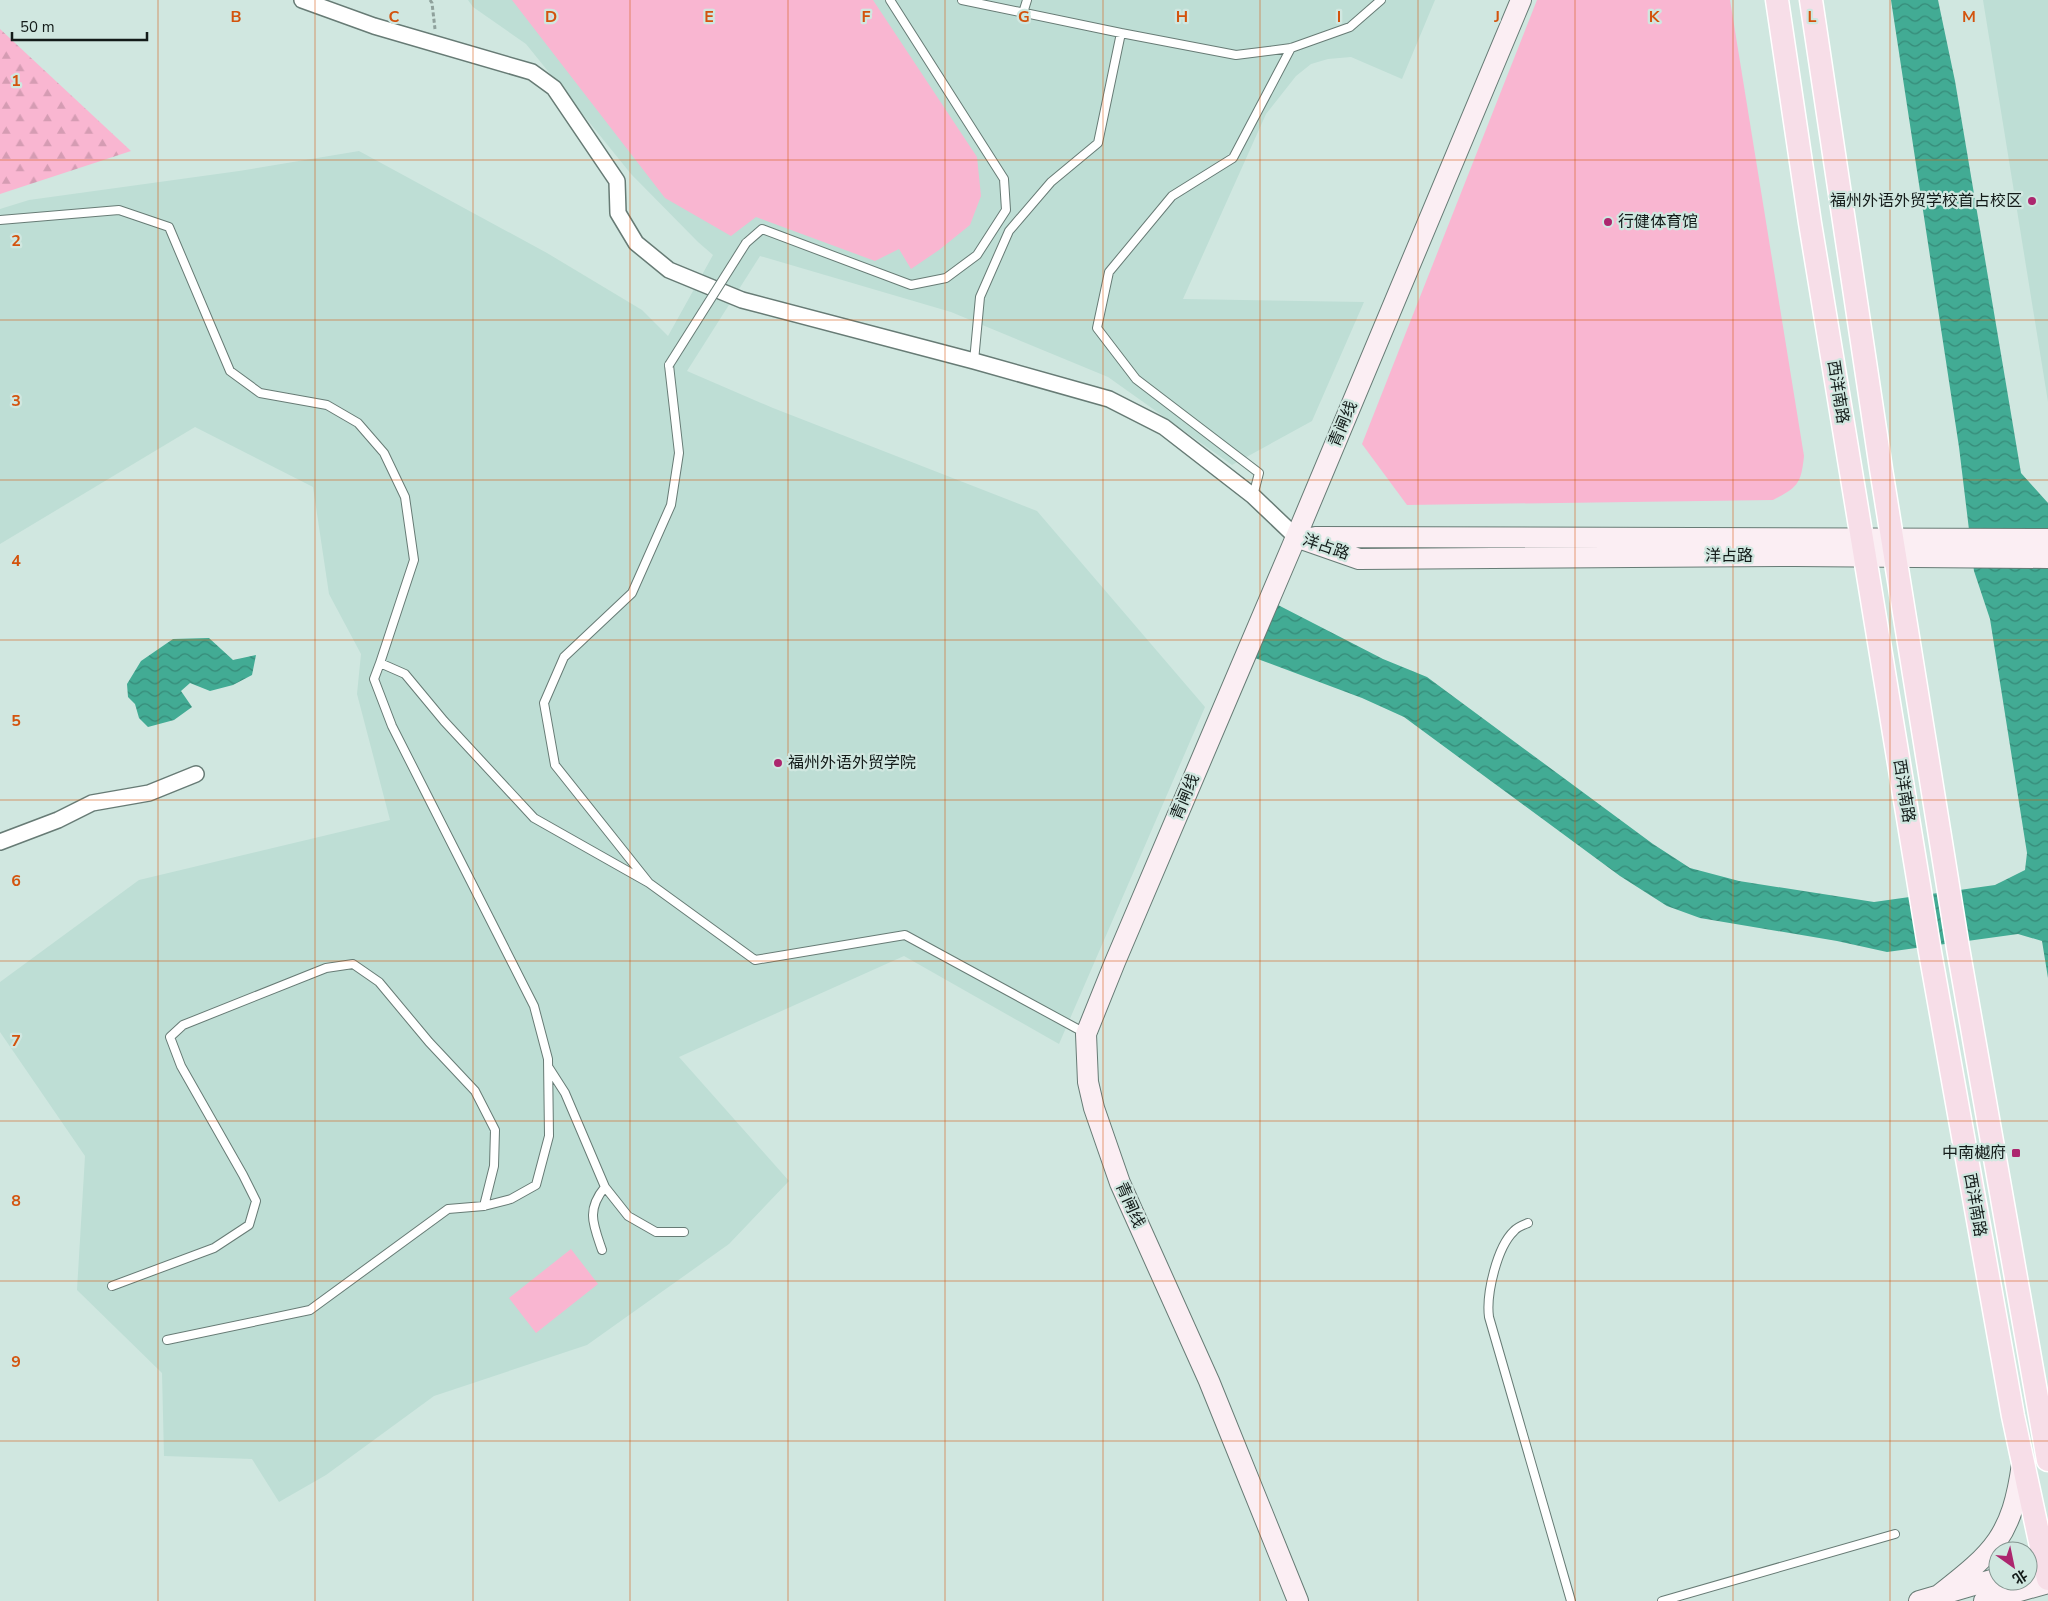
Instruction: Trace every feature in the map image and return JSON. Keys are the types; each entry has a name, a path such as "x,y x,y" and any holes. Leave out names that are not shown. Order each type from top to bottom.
{"main road":[{"name":"青闸线","path":"1298,1601 1209,1381 1120,1184 1094,1108 1088,1082 1086,1034 1521,0"},
{"name":"西洋南路","path":"1777,0 1810,223 1930,952 2013,1416 2023,1460 2043,1572"},
{"name":"西洋南路","path":"1811,0 1881,469 1958,948 2047,1454"},
{"name":"洋占路","path":"1296,537 1864,548 1956,548 2048,539"},
{"name":"洋占路","path":"1956,548 2048,558"},
{"path":"1939,1595 1993,1549 2009,1520 2014,1506 2023,1460"},
{"path":"1984,1601 2043,1572"},
{"path":"1919,1601 1988,1581"}],"street":[{"path":"302,0 374,26 532,72 554,88 616,181 618,213 636,243 669,270 742,300 974,361 1109,399 1164,427 1252,496 1296,537"},
{"path":"0,842 58,820 92,803 149,793 196,774"}],"lane":[{"path":"649,883 555,765 544,704 564,657 632,593 671,506 679,452 669,365 746,243 762,229 911,285 946,278 977,255 1006,210 1004,179 890,0"},
{"path":"962,0 1236,55 1291,48 1350,27 1381,0"},
{"path":"1023,13 1027,0"},
{"path":"974,361 980,297 1009,230 1051,182 1098,143 1121,33"},
{"path":"1252,496 1259,473 1136,379 1097,328 1109,272 1172,196 1233,158 1291,48"},
{"path":"0,220 119,210 169,227 230,371 260,393 327,405 358,423 384,454 405,497 414,560 374,679 392,726 534,1006 548,1059 550,1136 536,1185 511,1198 484,1206 448,1209 310,1310 167,1340"},
{"path":"380,663 406,674 444,721 534,818 649,883 755,960 905,935 1086,1034"},
{"path":"112,1286 214,1248 249,1225 256,1202 243,1175 181,1066 170,1037 182,1025 326,968 353,964 379,982 428,1042 475,1091 495,1130 494,1166 484,1206"},
{"path":"548,1068 565,1093 605,1187 628,1216 656,1232 684,1232"},
{"path":"602,1250 592,1221 598,1196 605,1187"},
{"path":"1528,1223 1515,1230 1504,1245 1497,1262 1487,1304 1489,1317 1572,1601"},
{"path":"1662,1601 1894,1534"}],"path":[{"path":"430,0 432,2 436,44"}],"shaded area":[{"name":"福州外语外贸学院","path":"468,0 1435,0 1402,79 1351,57 1328,59 1311,64 1296,76 1266,114 1183,299 1364,302 1312,421 1232,465 1108,377 951,312 760,256 687,371 773,408 1037,511 1205,707 1059,1044 904,956 679,1057 789,1181 729,1244 587,1345 434,1396 326,1475 279,1502 252,1459 164,1456 162,1373 77,1290 85,1156 0,1032 0,982 139,880 390,820 357,694 361,654 329,594 313,487 195,427 0,544 0,209 29,200 239,171 359,151 547,253 642,310 668,336 713,255 631,174 526,44 473,7"},
{"name":"福州外语外贸学校首占校区","path":"1983,0 2048,0 2048,402"}],"green space":[{"path":"512,0 873,0 977,157 981,196 970,225 939,250 911,269 899,249 875,261 756,217 731,236 665,198"},
{"name":"行健体育馆","path":"1537,0 1730,0 1804,456 1797,484 1788,492 1773,500 1407,505 1362,444"},
{"path":"0,29 131,151 0,194"},
{"path":"571,1249 598,1284 536,1333 509,1298"}],"water":[{"path":"1891,0 1938,0 1955,81 2021,473 2048,503 2048,978 2042,941 2018,934 1887,952 1837,941 1700,918 1667,906 1620,876 1404,717 1362,698 1255,658 1278,605 1383,659 1427,677 1653,844 1690,868 1739,881 1874,902 1995,885 2025,870 2027,853 1990,619 1974,571 1959,447"},
{"path":"209,638 233,660 256,655 252,675 233,685 210,691 190,683 181,691 192,707 174,720 148,727 139,718 135,704 128,697 127,684 141,661 173,639"}],"place":[{"name":"福州外语外贸学校首占校区","path":"2032,201"},
{"name":"行健体育馆","path":"1608,222"},
{"name":"福州外语外贸学院","path":"778,763"},
{"name":"中南樾府","path":"2016,1153"}]}
